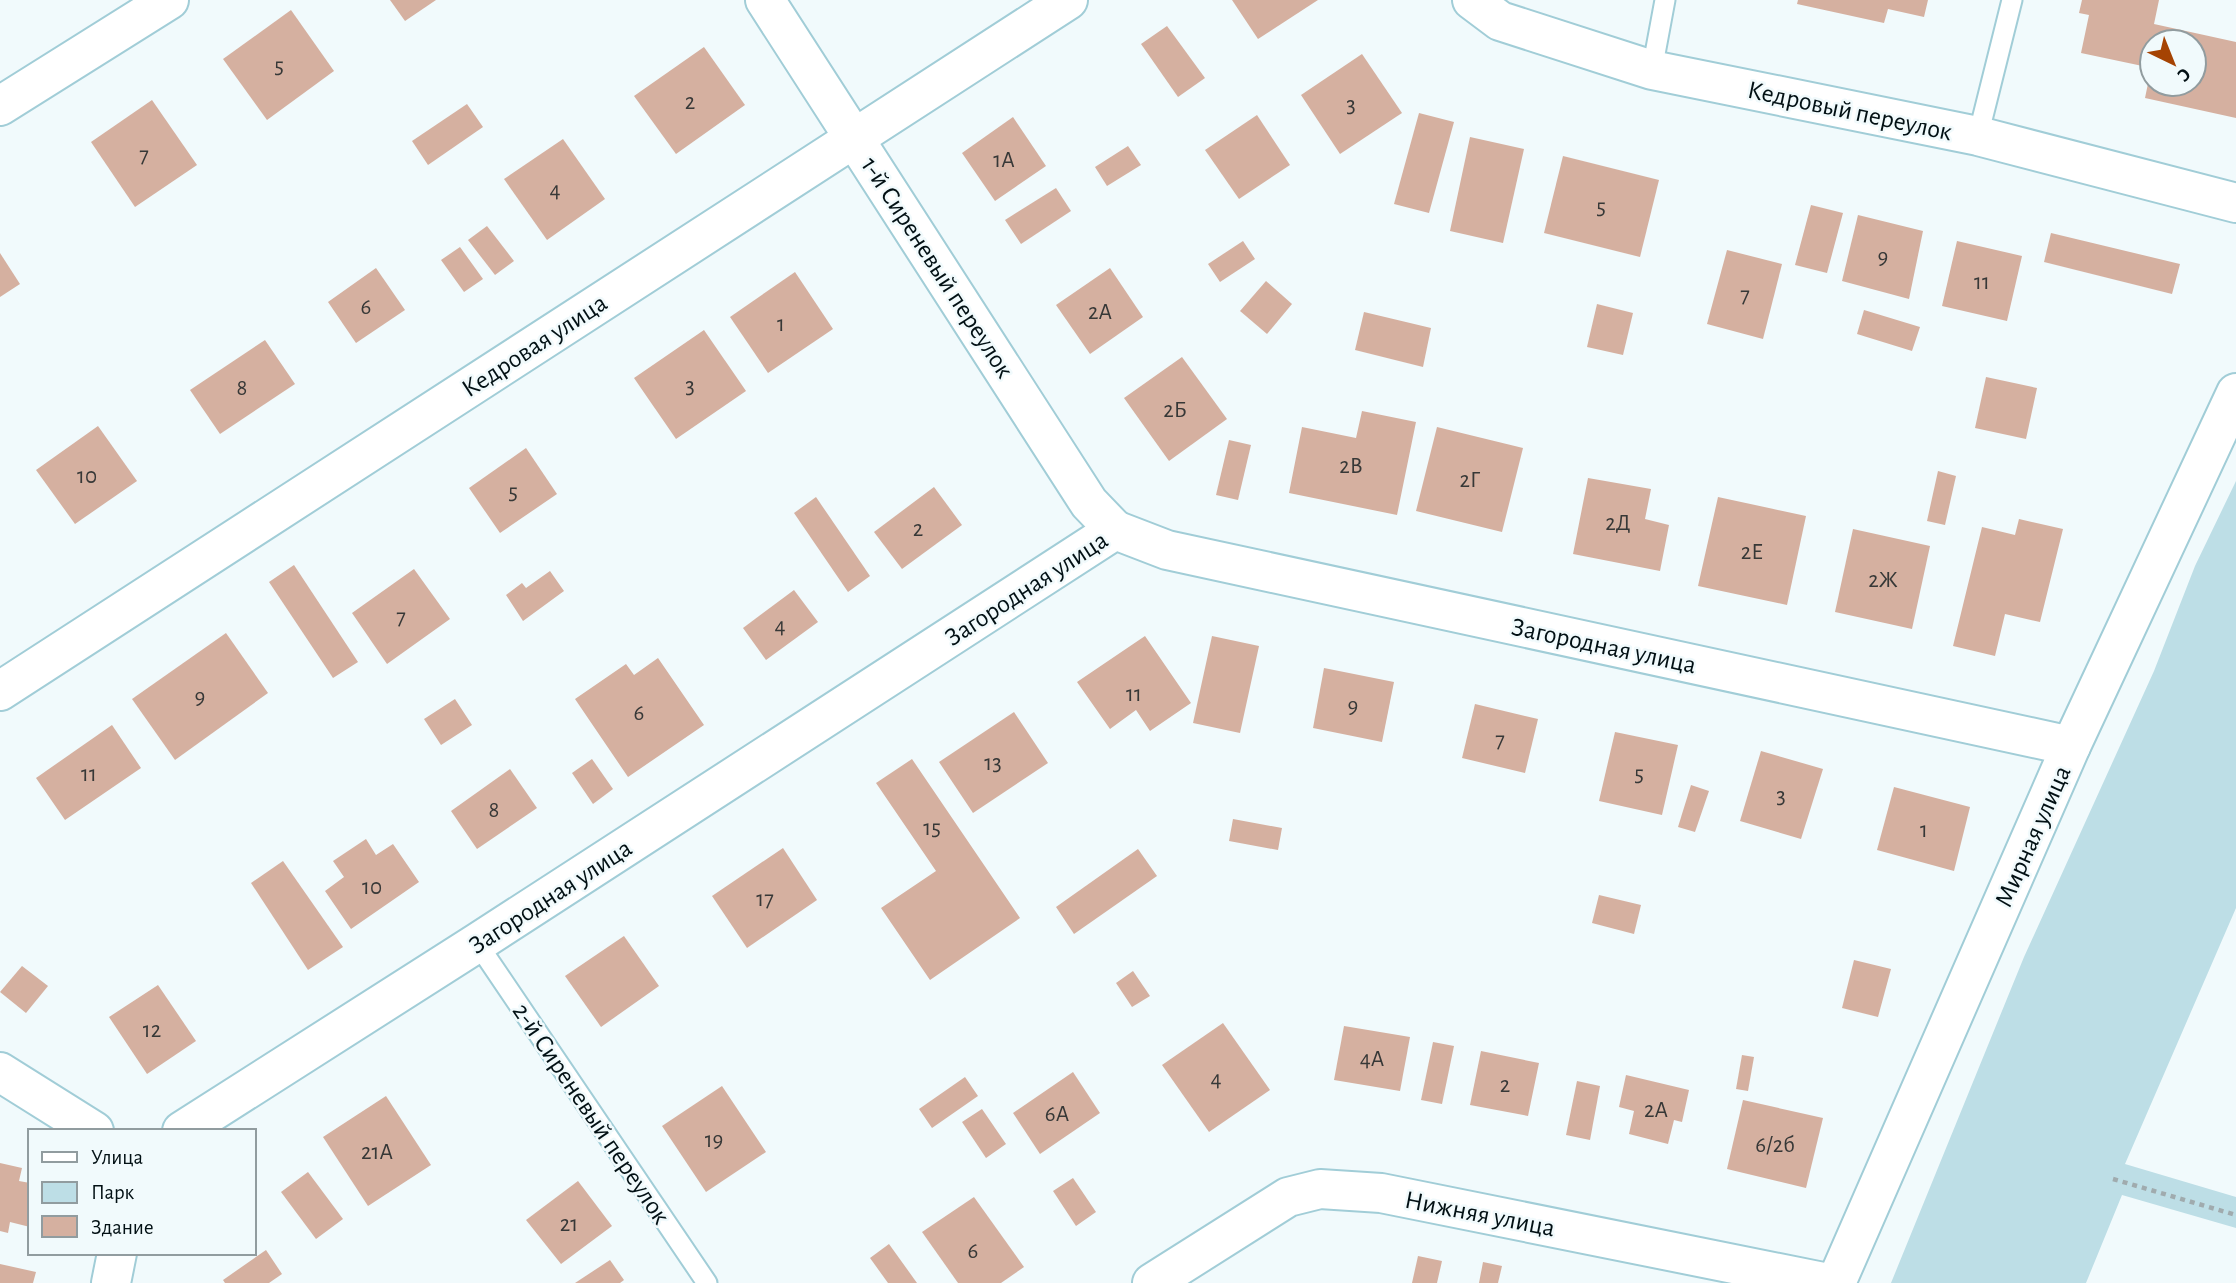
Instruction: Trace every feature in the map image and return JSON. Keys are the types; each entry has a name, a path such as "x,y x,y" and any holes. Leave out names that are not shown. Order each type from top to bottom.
{"street":[{"path":"0,106 169,0"},
{"name":"1-й Сиреневый переулок","path":"765,0 1089,503 1115,530"},
{"name":"Кедровая улица","path":"0,691 1068,0"},
{"name":"Кедровый переулок","path":"1472,0 1500,21 1652,69 1978,136 2236,203"},
{"name":"Мирная улица","path":"1836,1283 2071,746 2236,393"},
{"name":"Загородная улица","path":"185,1129 1115,530 1167,550 2071,746"},
{"path":"0,1072 91,1129"},
{"name":"Нижняя улица","path":"1152,1283 1289,1196 1320,1189 1381,1193 1828,1283"},
{"path":"111,1283 117,1255"}],"lane":[{"path":"1652,69 1665,0"},
{"path":"1978,136 2012,0"},
{"name":"2-й Сиреневый переулок","path":"477,943 707,1283"}],"path":[{"path":"2113,1179 2236,1215"}],"green space":[{"path":"2236,481 2236,908 2125,1164 2236,1197 2236,1228 2122,1195 2086,1283 1891,1283 2024,957 2154,671 2195,566"}],"building":[{"path":"390,0 436,0 405,21"},
{"path":"1232,0 1318,0 1258,39"},
{"path":"1798,0 1928,0 1924,17 1888,9 1884,23 1797,4"},
{"path":"2082,0 2159,0 2154,24 2172,28 2138,28 2138,65 2081,53 2089,15 2079,13"},
{"path":"291,10 334,71 267,120 223,59"},
{"path":"1167,26 1205,78 1178,97 1141,44"},
{"path":"2208,36 2236,42 2236,118 2145,98 2208,98"},
{"path":"704,47 745,105 676,154 634,96"},
{"path":"1362,54 1402,113 1340,154 1301,95"},
{"path":"152,100 197,165 135,207 91,142"},
{"path":"467,104 483,127 428,165 412,141"},
{"path":"1419,113 1454,122 1429,213 1394,204"},
{"path":"1257,115 1290,165 1239,199 1205,150"},
{"path":"1013,117 1046,166 995,201 962,153"},
{"path":"1470,137 1524,149 1503,243 1450,231"},
{"path":"563,139 605,199 547,240 504,179"},
{"path":"1128,146 1141,165 1107,186 1095,167"},
{"path":"1563,156 1659,180 1640,257 1544,233"},
{"path":"1056,188 1071,211 1021,244 1005,220"},
{"path":"1811,205 1843,213 1827,273 1795,265"},
{"path":"1858,215 1923,231 1909,299 1842,281"},
{"path":"487,226 514,261 495,275 468,240"},
{"path":"2051,233 2180,264 2172,294 2044,262"},
{"path":"1243,241 1255,259 1220,282 1208,264"},
{"path":"1957,241 2022,256 2007,321 1942,306"},
{"path":"460,247 483,279 464,292 441,260"},
{"path":"1727,250 1782,264 1763,339 1707,324"},
{"path":"0,253 20,284 0,297"},
{"path":"376,268 405,310 356,343 328,302"},
{"path":"1110,268 1143,317 1090,354 1056,305"},
{"path":"795,272 833,329 768,373 730,317"},
{"path":"1266,281 1292,304 1267,334 1240,311"},
{"path":"1597,304 1633,313 1623,355 1587,347"},
{"path":"1864,310 1920,327 1912,351 1857,334"},
{"path":"1364,312 1431,328 1423,367 1355,350"},
{"path":"704,330 746,391 676,439 634,378"},
{"path":"265,340 295,384 220,434 190,390"},
{"path":"1182,357 1227,419 1169,461 1124,398"},
{"path":"1986,377 2037,388 2026,439 1975,428"},
{"path":"1362,411 1416,422 1397,515 1289,493 1302,427 1356,438"},
{"path":"98,426 137,481 75,524 36,470"},
{"path":"1437,427 1523,448 1502,532 1416,511"},
{"path":"1229,440 1251,445 1238,500 1216,495"},
{"path":"526,448 557,494 500,533 469,488"},
{"path":"1938,471 1956,476 1945,525 1927,521"},
{"path":"1588,478 1651,489 1645,519 1669,525 1660,571 1573,554"},
{"path":"934,487 962,525 902,569 874,532"},
{"path":"816,497 870,576 848,592 794,513"},
{"path":"1718,497 1806,516 1787,605 1698,586"},
{"path":"2019,519 2063,529 2040,622 2005,614 1995,656 1953,646 1982,527 2015,535"},
{"path":"1853,529 1930,546 1912,629 1835,612"},
{"path":"294,565 358,662 333,678 269,582"},
{"path":"414,569 450,619 387,664 352,613"},
{"path":"550,571 564,591 523,621 506,595 522,583 526,588"},
{"path":"794,590 818,622 766,660 743,628"},
{"path":"226,633 268,693 175,760 132,699"},
{"path":"1145,636 1191,703 1150,731 1136,710 1110,729 1077,682"},
{"path":"1212,636 1259,646 1240,733 1193,723"},
{"path":"658,658 704,725 628,777 575,699 626,664 634,675"},
{"path":"1324,668 1394,682 1382,742 1313,728"},
{"path":"455,699 472,725 441,745 424,719"},
{"path":"1475,704 1538,719 1525,773 1462,758"},
{"path":"1014,712 1048,763 973,813 939,762"},
{"path":"112,725 141,768 65,820 36,778"},
{"path":"1615,732 1678,745 1662,815 1599,801"},
{"path":"1761,751 1823,769 1801,839 1740,821"},
{"path":"592,759 613,789 593,804 572,773"},
{"path":"912,759 1020,918 930,980 881,908 936,871 876,783"},
{"path":"510,769 537,808 477,849 451,811"},
{"path":"1691,785 1709,791 1695,832 1678,827"},
{"path":"1894,787 1970,807 1954,871 1877,850"},
{"path":"1233,819 1282,828 1278,850 1229,841"},
{"path":"366,839 376,855 393,844 419,882 351,929 325,891 344,877 333,861"},
{"path":"783,848 817,900 747,948 712,896"},
{"path":"1138,849 1157,876 1074,934 1056,907"},
{"path":"283,861 343,947 308,970 251,883"},
{"path":"1599,895 1641,905 1634,934 1592,923"},
{"path":"624,936 659,986 601,1027 565,976"},
{"path":"1854,960 1891,969 1878,1017 1842,1008"},
{"path":"22,966 48,986 26,1013 0,992"},
{"path":"1133,971 1150,996 1132,1007 1116,983"},
{"path":"158,985 196,1041 147,1074 109,1017"},
{"path":"1223,1023 1270,1090 1209,1132 1162,1065"},
{"path":"1344,1026 1410,1037 1400,1091 1334,1080"},
{"path":"1433,1042 1454,1046 1442,1104 1421,1100"},
{"path":"1481,1051 1539,1063 1528,1116 1470,1105"},
{"path":"1742,1055 1754,1057 1748,1091 1736,1089"},
{"path":"1073,1072 1100,1113 1040,1154 1013,1113"},
{"path":"1626,1075 1689,1090 1682,1122 1674,1120 1668,1144 1629,1134 1634,1111 1619,1107"},
{"path":"965,1077 978,1096 932,1128 919,1109"},
{"path":"1577,1081 1600,1086 1590,1140 1566,1135"},
{"path":"722,1086 766,1152 706,1192 662,1126"},
{"path":"386,1096 431,1165 368,1206 323,1137"},
{"path":"1743,1100 1823,1118 1806,1188 1727,1169"},
{"path":"982,1109 1006,1144 986,1158 962,1122"},
{"path":"0,1163 22,1168 19,1181 28,1183 28,1226 10,1222 8,1233 0,1231"},
{"path":"308,1172 343,1219 316,1239 281,1192"},
{"path":"1073,1178 1096,1212 1076,1226 1053,1191"},
{"path":"578,1181 612,1226 561,1264 526,1220"},
{"path":"974,1197 1024,1267 1001,1283 958,1283 922,1232"},
{"path":"889,1244 917,1283 888,1283 870,1258"},
{"path":"266,1250 282,1274 269,1283 225,1283 223,1280"},
{"path":"1418,1256 1442,1261 1437,1283 1412,1283"},
{"path":"610,1260 624,1280 620,1283 575,1283"},
{"path":"1483,1262 1502,1266 1498,1283 1479,1283"},
{"path":"0,1264 36,1272 33,1283 0,1283"}]}
